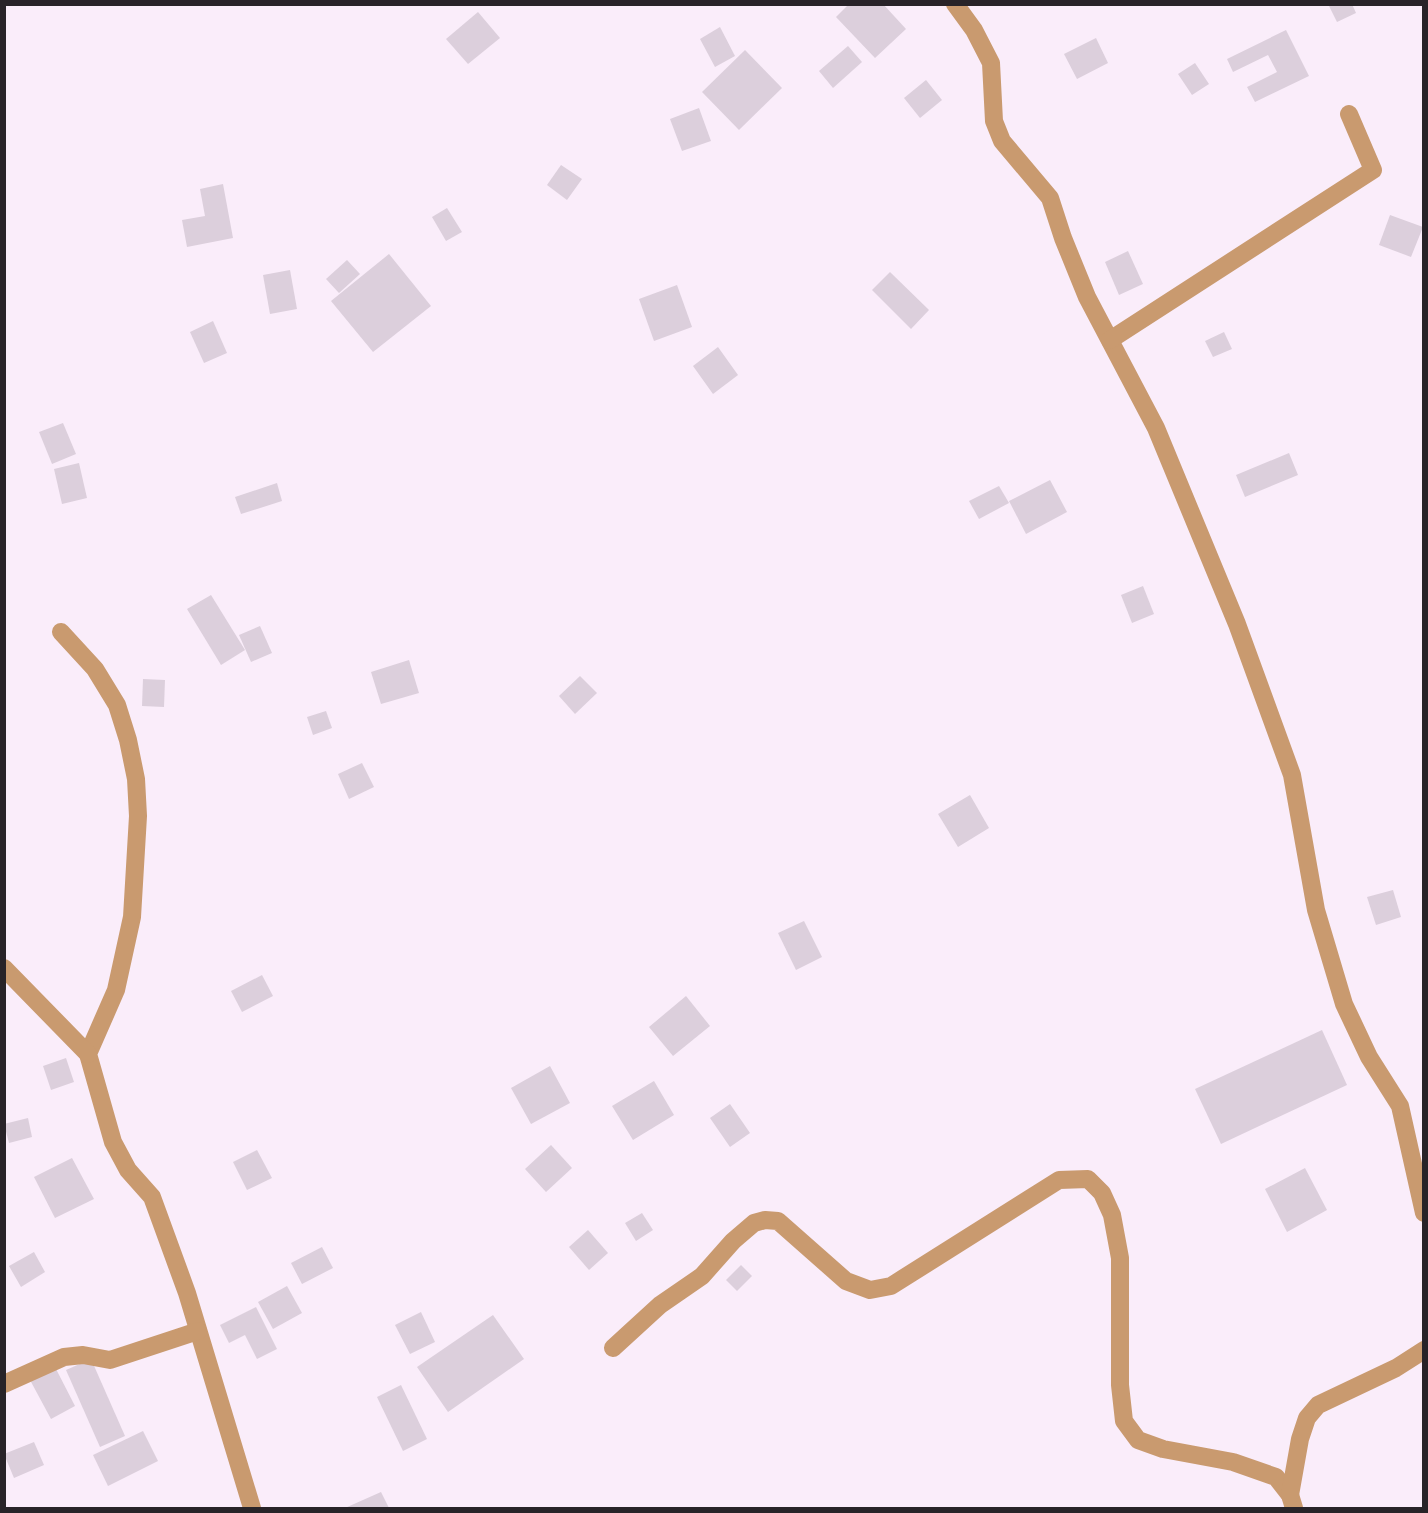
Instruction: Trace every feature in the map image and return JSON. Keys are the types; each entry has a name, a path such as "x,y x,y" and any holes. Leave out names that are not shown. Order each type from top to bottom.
{"street":[{"path":"955,4 974,30 991,63 994,121 1002,141 1050,198 1063,238 1087,297 1156,428 1238,624 1292,775 1316,910 1344,1004 1369,1057 1400,1106 1424,1213"},
{"path":"1110,340 1373,170 1349,114"},
{"path":"61,632 95,669 117,705 128,740 136,778 138,816 132,917 116,990 88,1054"},
{"path":"4,968 88,1054 113,1142 128,1170 152,1197 198,1331 252,1509"},
{"path":"613,1348 660,1305 702,1276 733,1241 754,1223 765,1220 778,1221 846,1281 870,1290 891,1286 1059,1180 1088,1179 1102,1193 1112,1215 1120,1258 1120,1385 1124,1421 1138,1440 1163,1449 1233,1462 1276,1477 1292,1502"},
{"path":"4,1384 64,1357 83,1355 110,1360 198,1331"},
{"path":"1292,1502 1300,1439 1307,1418 1318,1405 1396,1368 1424,1350"}],"building":[{"path":"849,4 883,4 906,29 875,58 836,17"},
{"path":"1328,4 1352,4 1356,13 1337,22"},
{"path":"478,12 500,38 468,64 446,39"},
{"path":"720,27 735,56 715,67 700,39"},
{"path":"1286,30 1309,76 1255,102 1247,87 1277,72 1268,55 1233,72 1227,59"},
{"path":"1096,38 1108,63 1077,79 1064,54"},
{"path":"848,46 862,62 833,88 819,71"},
{"path":"745,50 782,88 739,130 702,92"},
{"path":"1195,63 1209,84 1192,95 1178,74"},
{"path":"926,80 942,100 920,118 904,98"},
{"path":"699,108 711,141 682,151 670,119"},
{"path":"561,165 582,179 567,200 547,185"},
{"path":"223,184 233,238 187,247 182,220 205,216 200,189"},
{"path":"447,208 462,232 446,241 432,217"},
{"path":"1390,215 1423,227 1411,257 1379,245"},
{"path":"1128,251 1143,284 1119,295 1105,262"},
{"path":"389,254 431,306 373,352 331,301"},
{"path":"347,260 360,274 339,293 326,279"},
{"path":"290,270 297,309 270,314 263,275"},
{"path":"890,272 929,310 911,329 872,290"},
{"path":"677,285 692,327 654,341 639,299"},
{"path":"213,321 227,353 204,363 190,332"},
{"path":"1224,332 1232,349 1213,357 1205,341"},
{"path":"718,347 738,375 713,394 693,366"},
{"path":"63,423 76,454 52,464 39,432"},
{"path":"1289,453 1298,475 1245,497 1236,475"},
{"path":"79,463 87,498 62,504 54,469"},
{"path":"1050,480 1067,512 1026,534 1009,501"},
{"path":"277,483 282,501 241,514 235,497"},
{"path":"999,486 1009,503 979,519 969,501"},
{"path":"1143,586 1154,614 1132,623 1121,595"},
{"path":"211,595 245,650 221,665 187,609"},
{"path":"260,626 272,653 251,662 239,635"},
{"path":"409,660 419,693 381,704 371,672"},
{"path":"580,676 597,693 575,714 559,696"},
{"path":"143,679 165,680 164,707 142,706"},
{"path":"326,711 332,728 313,735 307,717"},
{"path":"362,763 374,787 349,799 338,774"},
{"path":"970,795 989,828 958,847 938,814"},
{"path":"1393,890 1401,917 1376,925 1367,897"},
{"path":"804,921 822,957 796,970 778,933"},
{"path":"262,975 273,996 242,1012 231,991"},
{"path":"686,996 710,1026 673,1056 649,1027"},
{"path":"1322,1030 1347,1085 1221,1144 1195,1089"},
{"path":"66,1058 74,1082 51,1090 43,1066"},
{"path":"550,1066 570,1103 531,1124 511,1088"},
{"path":"654,1081 674,1115 633,1140 612,1106"},
{"path":"730,1104 750,1133 730,1147 710,1118"},
{"path":"28,1118 32,1137 9,1143 4,1124"},
{"path":"551,1145 572,1168 546,1192 525,1169"},
{"path":"257,1150 272,1178 247,1190 233,1162"},
{"path":"72,1158 94,1199 55,1218 34,1177"},
{"path":"1305,1168 1327,1210 1287,1232 1265,1189"},
{"path":"642,1213 653,1230 636,1241 625,1223"},
{"path":"588,1230 608,1253 589,1270 569,1247"},
{"path":"322,1247 333,1268 302,1284 291,1263"},
{"path":"34,1252 45,1272 21,1287 9,1266"},
{"path":"741,1265 752,1276 737,1291 726,1280"},
{"path":"287,1286 302,1313 273,1329 258,1302"},
{"path":"256,1307 277,1349 257,1359 245,1335 229,1343 220,1325"},
{"path":"421,1312 435,1342 410,1354 395,1325"},
{"path":"493,1315 524,1359 448,1412 417,1367"},
{"path":"91,1359 125,1436 100,1447 66,1370"},
{"path":"55,1367 75,1406 51,1419 30,1380"},
{"path":"401,1385 427,1439 403,1451 377,1397"},
{"path":"143,1431 158,1461 108,1486 93,1455"},
{"path":"34,1442 44,1465 14,1478 4,1454"},
{"path":"381,1492 389,1508 345,1508"}]}
